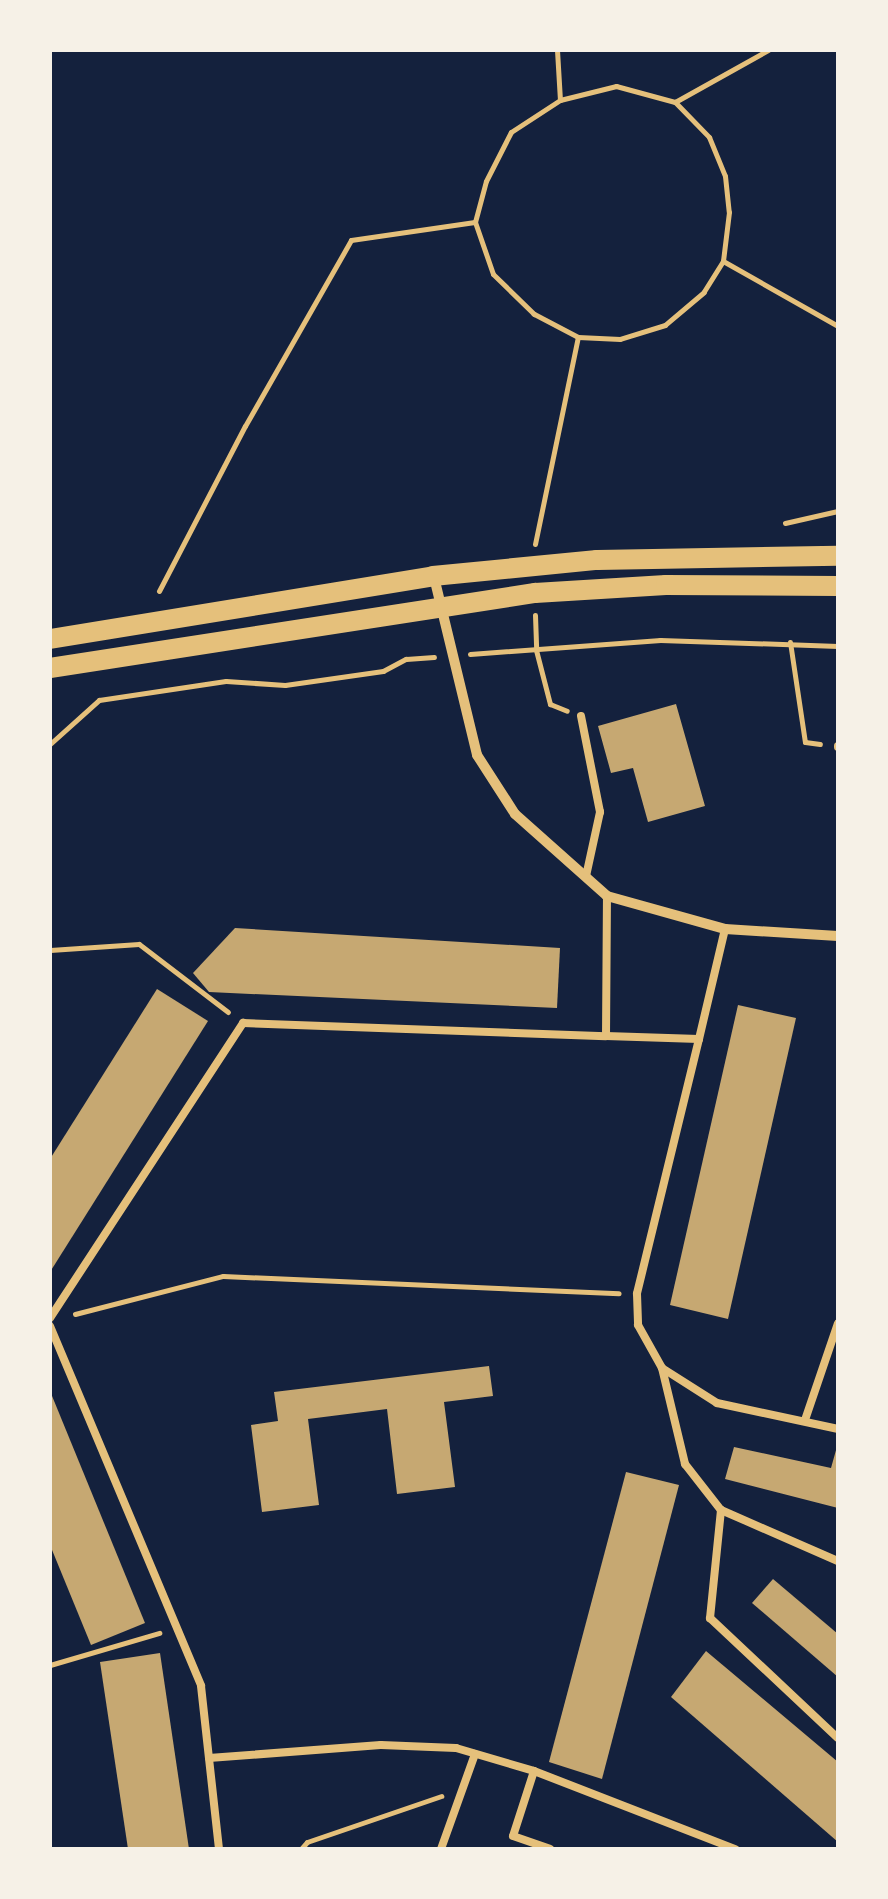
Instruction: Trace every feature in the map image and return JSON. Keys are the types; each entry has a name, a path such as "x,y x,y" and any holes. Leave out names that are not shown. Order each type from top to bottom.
{"main road":[{"path":"50,639 434,576 597,560 838,556"},
{"path":"50,668 440,605 666,586 838,586"}],"street":[{"path":"434,576 477,754 514,814 607,896 725,929 838,936"}],"lane":[{"path":"581,716 600,812 586,876"},
{"path":"606,1036 607,896"},
{"path":"725,929 636,1294 638,1325 662,1368 685,1464 721,1510 838,1561"},
{"path":"50,1318 243,1023 699,1039"},
{"path":"805,1420 838,1323"},
{"path":"50,1326 200,1686 220,1849"},
{"path":"662,1368 716,1403 838,1429"},
{"path":"721,1510 710,1618 838,1738"},
{"path":"209,1758 381,1745 456,1748 534,1771 735,1849"},
{"path":"441,1849 475,1754"},
{"path":"534,1771 512,1836 550,1849"}],"path":[{"path":"557,50 560,100"},
{"path":"675,102 768,50"},
{"path":"616,86 675,102 708,137 725,176 728,212 723,260 704,292 666,325 620,339 578,337 534,314 493,274 476,222 486,181 511,132 560,100 616,86"},
{"path":"159,591 245,426 352,240 476,222"},
{"path":"723,260 838,326"},
{"path":"535,540 578,337"},
{"path":"786,523 838,510"},
{"path":"534,630 550,704 581,716"},
{"path":"790,642 805,742 838,746"},
{"path":"50,744 99,700"},
{"path":"50,950 139,944 243,1023"},
{"path":"69,1316 223,1276 636,1294"},
{"path":"50,1665 176,1628"},
{"path":"300,1849 307,1842 463,1788"}],"building":[{"path":"676,704 705,806 648,822 633,768 611,773 598,726"},
{"path":"235,928 560,948 557,1008 209,992 193,973"},
{"path":"157,989 208,1021 50,1272 50,1159"},
{"path":"738,1005 796,1018 728,1319 670,1305"},
{"path":"489,1366 493,1396 444,1402 455,1487 397,1494 387,1409 308,1419 319,1505 262,1512 251,1425 278,1421 274,1392"},
{"path":"50,1391 145,1623 91,1645 50,1545"},
{"path":"838,1443 838,1508 725,1479 734,1447 831,1468"},
{"path":"626,1472 679,1485 602,1779 549,1762"},
{"path":"773,1579 838,1634 838,1677 752,1603"},
{"path":"706,1651 838,1762 838,1842 671,1697"},
{"path":"160,1653 189,1849 128,1849 100,1662"}]}
